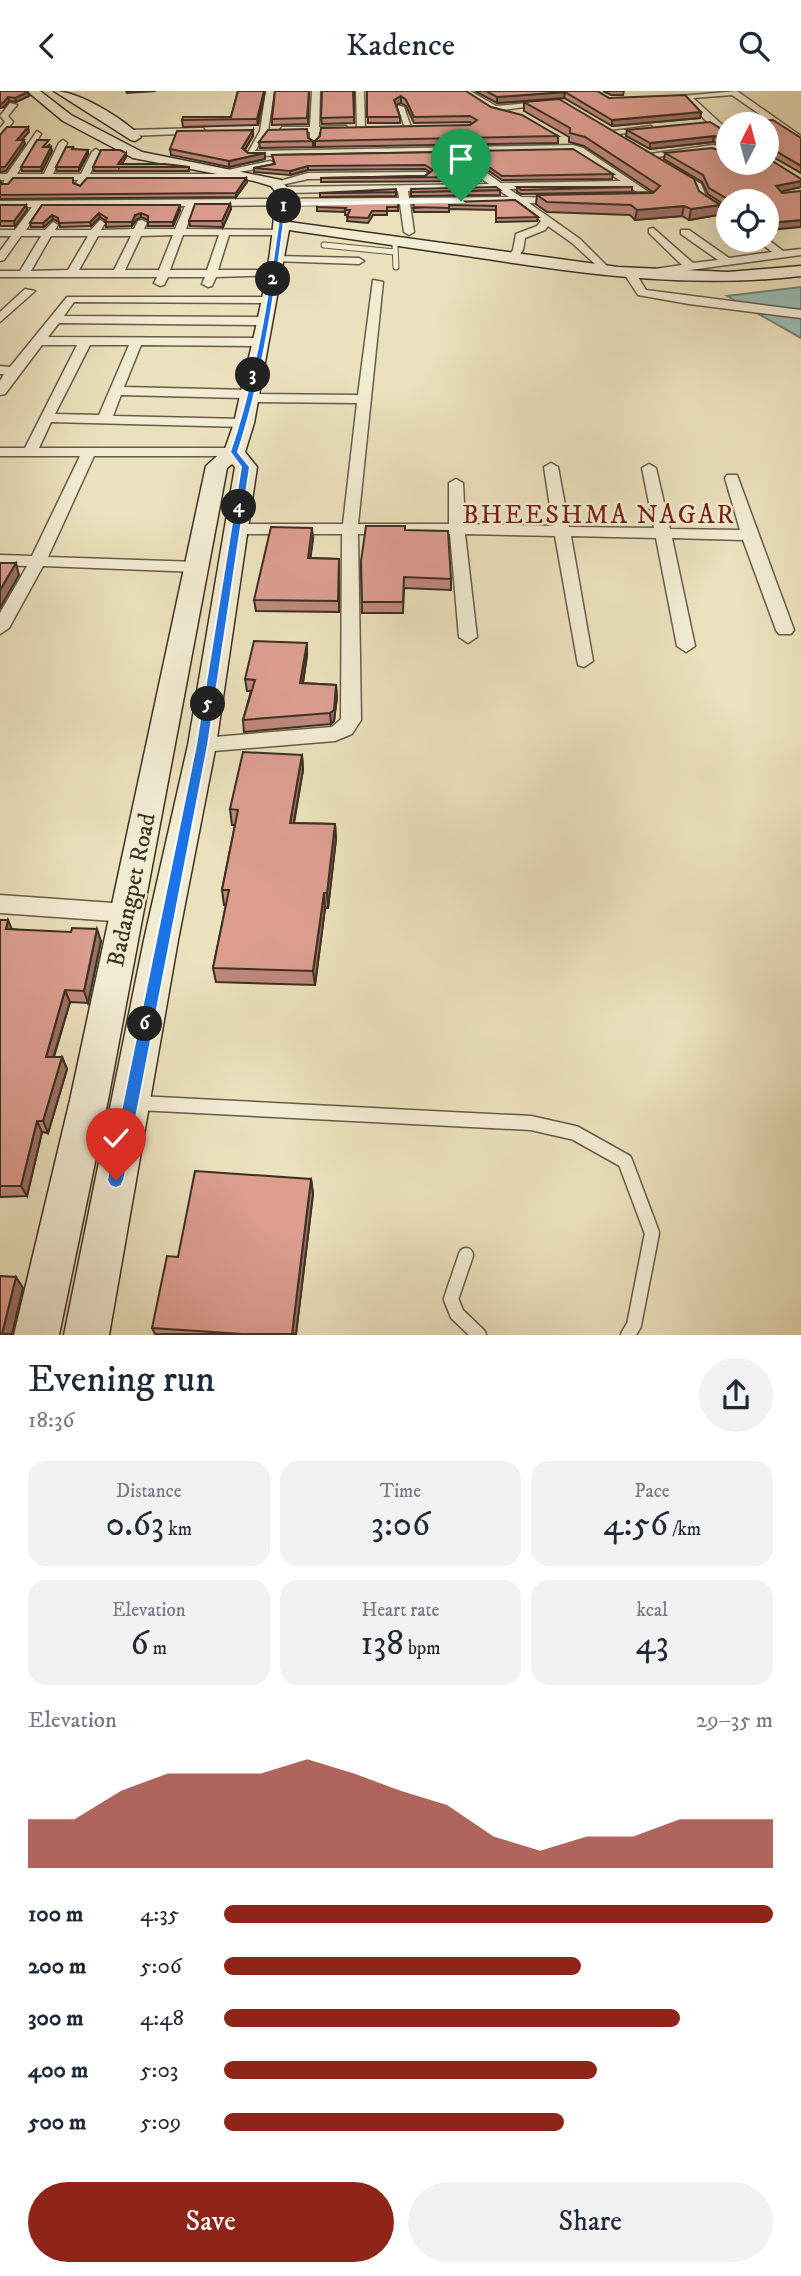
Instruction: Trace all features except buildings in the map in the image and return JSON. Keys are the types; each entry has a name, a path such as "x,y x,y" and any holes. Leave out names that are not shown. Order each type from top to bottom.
{"main road":[{"path":"33,91 79,124 138,155 256,177 281,192"},
{"path":"60,91 97,111 159,152 163,159"},
{"name":"Badangpet Road","path":"36,1335 89,1100 218,466 239,437 249,396 276,266 281,229 281,192"},
{"path":"281,229 400,242 631,275 701,277 801,271"},
{"name":"Badangpet Road","path":"86,1335 202,745 246,467 239,437"},
{"path":"146,820 186,821"}],"street":[{"path":"270,91 264,131 253,142 249,153 573,148 633,184 650,198 623,199"},
{"path":"308,190 308,176 314,153 316,91"},
{"path":"360,91 361,129"},
{"path":"465,91 498,110 526,117"},
{"path":"650,101 690,99 727,92 738,94 768,119 801,140"},
{"path":"0,134 9,122 4,116 16,100 12,94"},
{"path":"690,99 716,125"},
{"path":"498,110 559,104"},
{"path":"0,112 13,105"},
{"path":"400,107 409,128"},
{"path":"699,124 712,122"},
{"path":"129,133 211,131 214,124"},
{"path":"600,126 617,143"},
{"path":"607,134 660,127"},
{"path":"397,128 421,128"},
{"path":"251,131 373,129"},
{"path":"0,192 37,134"},
{"path":"607,134 628,144"},
{"path":"432,139 442,151 466,169"},
{"path":"253,142 269,141"},
{"path":"303,141 327,141"},
{"path":"0,258 42,191 62,143"},
{"path":"647,155 713,148 716,150"},
{"path":"638,150 657,161"},
{"path":"396,151 404,202 400,242"},
{"path":"23,274 86,177 96,152"},
{"path":"581,160 593,159"},
{"path":"228,170 255,165 349,163"},
{"path":"452,163 480,174 518,200 576,241 606,271"},
{"path":"466,169 478,163"},
{"path":"667,168 698,186 702,197 716,207"},
{"path":"599,172 612,172"},
{"path":"549,173 560,200"},
{"path":"281,192 308,176 441,174"},
{"path":"480,174 508,174"},
{"path":"0,177 11,177 66,205 190,204 308,190 633,184"},
{"path":"0,204 86,177 256,177"},
{"path":"281,192 404,202 573,199"},
{"path":"71,274 109,204"},
{"path":"118,274 152,204"},
{"path":"152,300 190,204"},
{"path":"512,258 518,250 520,236 541,228 547,221"},
{"path":"0,233 225,232 281,229"},
{"path":"653,231 692,268"},
{"path":"197,320 225,232"},
{"path":"685,232 728,262"},
{"path":"801,252 631,275 642,293 801,314"},
{"path":"0,274 210,275 276,266 359,261"},
{"path":"202,745 335,734 345,729 351,720 350,529 377,282"},
{"path":"0,318 29,291"},
{"path":"0,391 7,370 39,341 71,299 268,300"},
{"path":"56,319 264,321"},
{"path":"39,341 259,342"},
{"path":"30,451 85,342"},
{"path":"105,418 135,342"},
{"path":"116,391 364,399"},
{"path":"46,418 105,418 239,437"},
{"path":"0,452 89,452 239,437"},
{"path":"0,628 38,561 89,452"},
{"path":"551,467 584,661"},
{"path":"649,468 686,646"},
{"path":"732,478 785,630"},
{"path":"456,483 457,529 468,637"},
{"path":"235,529 563,530 750,535"},
{"path":"0,560 198,567"},
{"path":"0,904 127,913"}],"lane":[{"path":"324,245 400,242 396,267"},
{"path":"130,1103 531,1123 575,1133 625,1161 652,1233 634,1325 628,1335"},
{"path":"466,1255 450,1300 451,1310 479,1335"}],"water":[{"path":"801,287 801,338 727,296"}],"district":[{"name":"BHEESHMA NAGAR","path":"599,515"}],"route":[{"path":"116,1180 202,745 246,467 234,452 244,423 275,273 284,204 461,201"}]}
